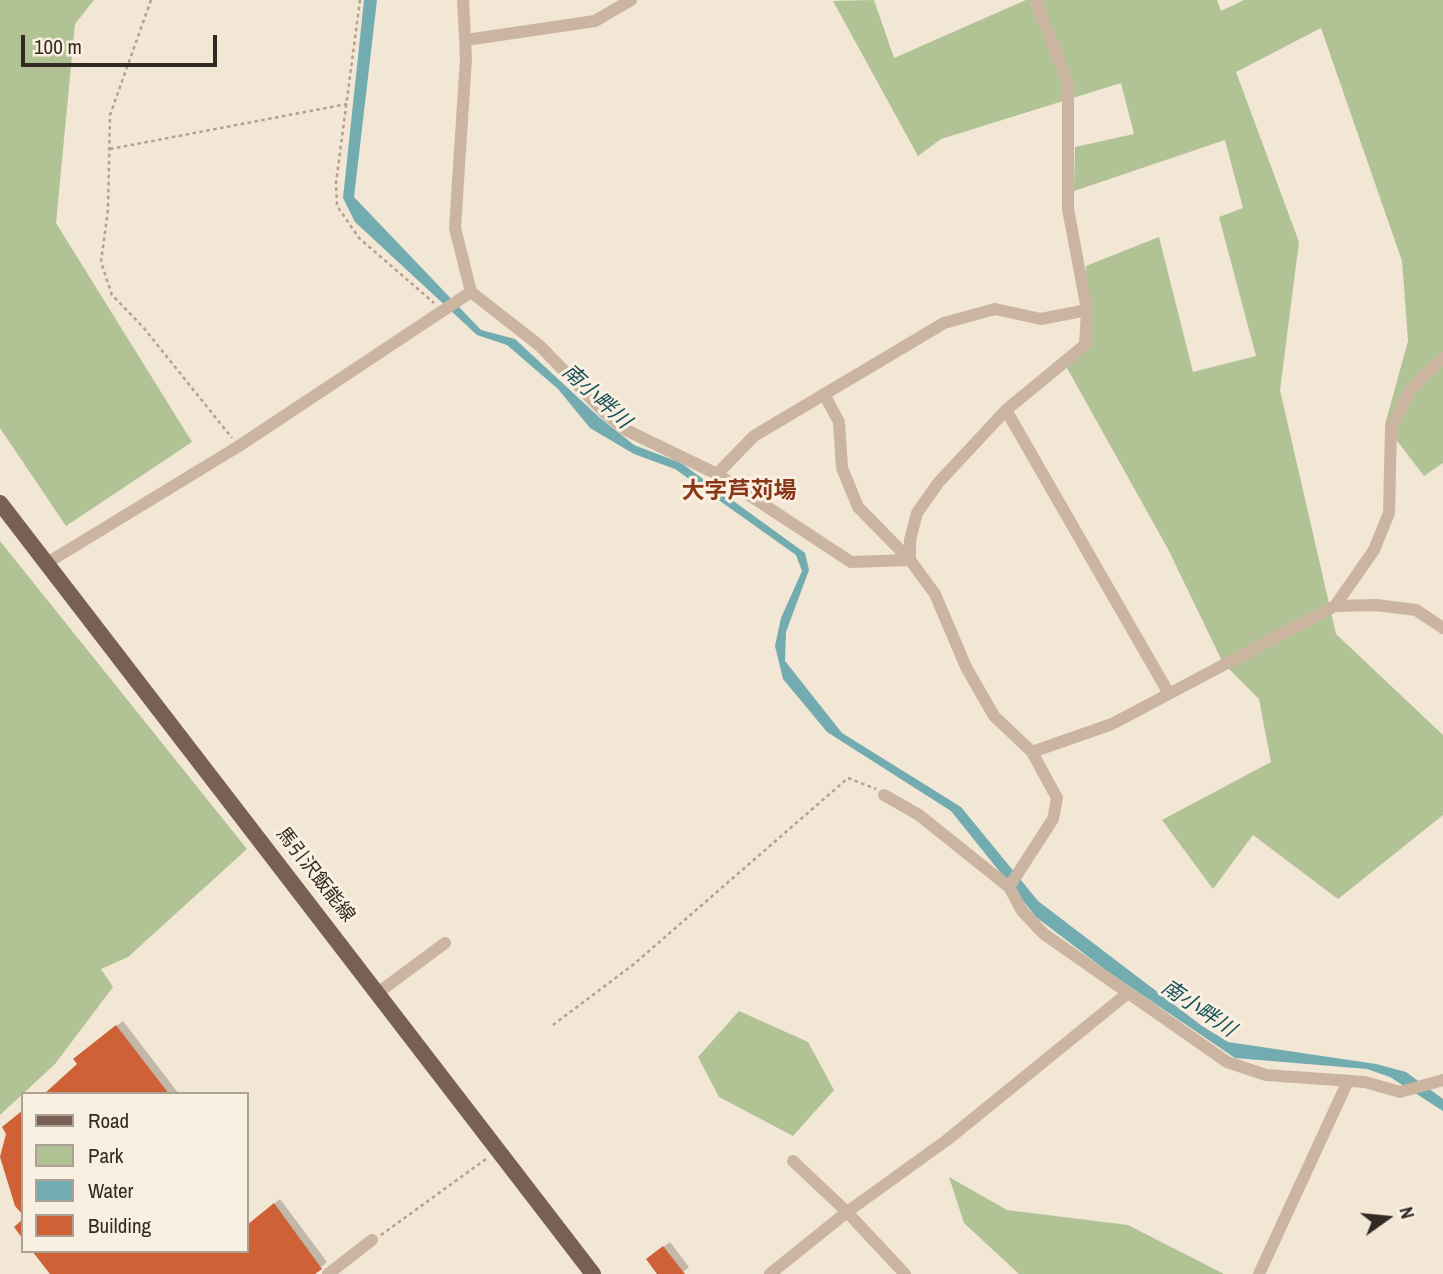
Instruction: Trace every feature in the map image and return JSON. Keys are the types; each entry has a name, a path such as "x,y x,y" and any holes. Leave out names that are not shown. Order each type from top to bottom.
{"main road":[{"name":"馬引沢飯能線","path":"0,503 379,992 497,1151 593,1274"}],"street":[{"path":"463,0 466,40 454,228 466,295 540,346 615,422 717,474 851,562 910,560"},
{"path":"466,40 595,21 631,0"},
{"path":"910,560 916,513 937,483 1006,410 1085,345 1087,310 1068,209 1068,83 1035,0"},
{"path":"47,563 239,446 466,295"},
{"path":"717,474 754,436 944,323 995,309 1041,319 1087,310"},
{"path":"1335,606 1374,550 1389,513 1391,428 1410,390 1443,358"},
{"path":"824,394 839,422 842,468 858,507 910,560 935,594 966,667 994,716 1032,752 1057,798 1053,820 1009,887"},
{"path":"1006,410 1168,692"},
{"path":"1032,752 1112,724 1335,606 1376,605 1416,610 1443,628"},
{"path":"884,795 919,815 1009,887 1022,911 1044,934 1227,1062 1266,1075 1348,1081 1400,1092 1443,1080"},
{"path":"379,992 445,943"},
{"path":"770,1274 847,1212 947,1140 1128,993"},
{"path":"1259,1274 1348,1081"},
{"path":"793,1161 847,1212 905,1274"},
{"path":"328,1274 372,1240"}],"path":[{"path":"151,0 110,115 107,211 101,262 112,295 142,327 239,446"},
{"path":"360,0 336,183 337,206 359,238 443,309"},
{"path":"109,149 347,104"},
{"path":"554,1025 634,964 848,778 884,795"},
{"path":"372,1240 497,1151"}],"green space":[{"path":"0,0 94,0 75,24 56,223 192,442 66,526 0,428"},
{"path":"874,0 894,58 1026,0 1217,0 1221,11 1244,0 1443,0 1443,463 1424,476 1385,425 1408,341 1402,261 1321,28 1236,72 1299,242 1280,390 1336,634 1443,735 1443,815 1338,899 1253,835 1213,889 1162,820 1271,762 1259,699 1223,663 1168,549 1067,368 1090,346 1086,266 1159,237 1193,372 1256,356 1219,217 1243,208 1225,140 1074,191 1075,147 1134,134 1121,83 941,139 918,156 833,1"},
{"path":"0,541 247,849 128,957 101,969 113,987 55,1064 25,1092 21,1092 21,1096 0,1115"},
{"path":"739,1011 808,1042 834,1090 793,1136 719,1097 698,1057"},
{"path":"949,1177 1007,1210 1128,1225 1224,1274 1019,1274 964,1223"}],"water":[{"path":"364,0 377,0 354,197 481,330 515,339 599,417 634,445 681,463 805,553 809,570 786,632 785,661 842,733 961,807 1038,901 1202,1026 1228,1042 1376,1064 1406,1072 1443,1099 1443,1111 1390,1077 1367,1069 1235,1058 1107,971 1036,917 951,811 827,732 783,679 775,646 781,618 802,571 796,555 675,469 634,454 590,428 558,389 507,345 477,335 355,222 343,198"}],"building":[{"path":"116,1025 167,1092 46,1092 77,1064 73,1059"},
{"path":"21,1112 21,1213 15,1206 0,1157 6,1134 2,1127"},
{"path":"274,1203 322,1269 315,1274 50,1274 34,1253 248,1253 248,1224"},
{"path":"21,1221 21,1236 14,1227"},
{"path":"663,1246 685,1274 657,1274 646,1259"}],"district":[{"name":"大字芦苅場","path":"739,492"}],"water label":[{"name":"南小畔川","path":"596,397"},
{"name":"南小畔川","path":"1198,1009"}]}
